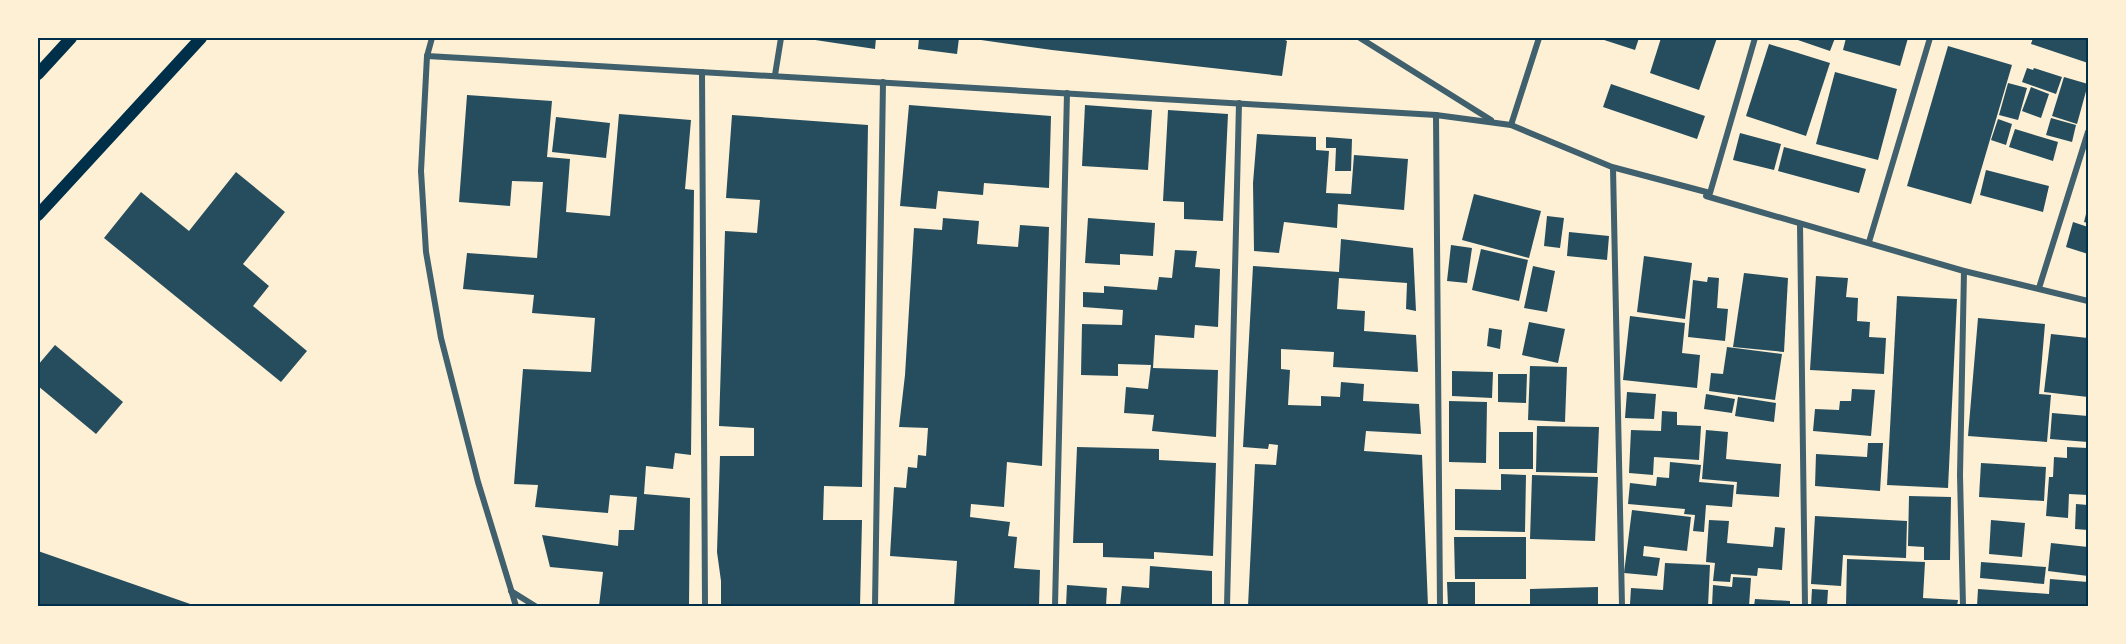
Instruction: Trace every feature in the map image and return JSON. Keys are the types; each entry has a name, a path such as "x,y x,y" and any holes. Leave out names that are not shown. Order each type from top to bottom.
{"main road":[{"path":"38,74 71,38"},
{"path":"38,214 201,38"}],"street":[{"path":"432,38 427,56 421,171 426,252 447,360 478,482 516,606"},
{"path":"775,75 781,38"},
{"path":"1360,38 1495,123"},
{"path":"1511,125 1539,38"},
{"path":"1612,167 1710,194 1755,38"},
{"path":"1869,242 1930,38"},
{"path":"427,56 1436,115 1511,125 1612,167 1964,271 2088,301"},
{"path":"702,72 705,606"},
{"path":"875,606 883,82"},
{"path":"1055,606 1067,93"},
{"path":"1227,606 1239,103"},
{"path":"1436,115 1440,606"},
{"path":"2038,288 2088,132"},
{"path":"1612,167 1622,606"},
{"path":"1800,224 1805,606"},
{"path":"1964,271 1960,475 1964,606"},
{"path":"512,591 535,606"}],"building":[{"path":"802,38 876,38 875,49"},
{"path":"919,38 959,38 957,54 918,49"},
{"path":"967,38 1281,38 1287,41 1282,76"},
{"path":"1598,38 1639,38 1635,50"},
{"path":"1661,38 1717,38 1699,90 1650,73"},
{"path":"1792,38 1835,38 1830,51"},
{"path":"1846,38 1908,38 1900,66 1843,50"},
{"path":"2033,38 2088,38 2088,63 2031,44"},
{"path":"1769,44 1830,63 1806,136 1746,116"},
{"path":"1948,46 2012,65 1971,204 1907,186"},
{"path":"2027,68 2062,77 2056,94 2022,82"},
{"path":"1835,72 1897,89 1878,160 1816,144"},
{"path":"2064,77 2088,84 2077,124 2052,116"},
{"path":"2008,83 2027,88 2018,120 1999,115"},
{"path":"1611,84 1705,116 1697,139 1603,107"},
{"path":"2031,87 2049,94 2041,118 2022,111"},
{"path":"467,95 552,101 547,157 570,159 566,212 610,216 619,114 691,120 685,189 694,190 691,455 675,453 673,469 646,466 644,494 690,498 689,606 599,606 603,572 550,567 542,535 618,546 619,530 634,530 637,497 610,495 608,513 535,507 538,485 514,484 523,369 591,372 595,318 532,313 534,295 463,289 467,253 537,258 543,182 512,181 510,206 459,202"},
{"path":"909,105 1051,116 1049,188 984,183 983,195 938,191 936,209 900,206"},
{"path":"1085,105 1152,110 1148,170 1082,166"},
{"path":"1168,110 1228,114 1223,221 1184,219 1184,202 1163,201"},
{"path":"732,115 868,125 862,487 824,486 823,520 862,520 860,606 721,606 721,581 717,552 720,456 754,456 754,428 719,426 725,231 757,233 760,200 726,198"},
{"path":"556,117 610,123 606,158 552,152"},
{"path":"2051,118 2076,125 2072,142 2046,135"},
{"path":"1998,119 2012,124 2006,145 1991,140"},
{"path":"2015,129 2058,142 2053,161 2009,147"},
{"path":"1740,133 1781,144 1774,170 1733,160"},
{"path":"1257,134 1316,137 1316,150 1329,151 1326,193 1351,194 1354,155 1408,159 1404,210 1338,204 1337,228 1284,222 1279,253 1254,251 1253,183"},
{"path":"1326,137 1352,139 1351,171 1335,171 1336,148 1326,148"},
{"path":"1784,147 1866,169 1859,193 1778,171"},
{"path":"1986,170 2049,186 2043,212 1980,195"},
{"path":"236,172 285,212 243,264 269,286 253,306 307,351 281,382 104,238 141,192 189,231"},
{"path":"1474,194 1541,211 1529,258 1462,240"},
{"path":"2088,206 2088,223 2084,222"},
{"path":"1547,216 1564,218 1560,248 1544,246"},
{"path":"943,218 979,221 977,244 1018,247 1020,225 1049,227 1042,466 1007,462 1004,507 971,504 970,517 1010,522 1008,536 1017,537 1014,568 1040,570 1039,606 954,606 957,561 890,556 894,487 906,488 908,467 917,468 918,455 926,456 928,428 899,427 905,375 914,228 942,230"},
{"path":"1088,218 1155,223 1153,256 1120,254 1120,265 1085,263"},
{"path":"2073,222 2088,227 2088,254 2066,247"},
{"path":"1569,232 1609,236 1607,260 1567,256"},
{"path":"1341,239 1413,248 1416,311 1406,309 1407,283 1339,278 1337,309 1365,311 1364,331 1416,335 1418,372 1333,367 1334,352 1281,349 1281,369 1290,370 1288,405 1321,406 1321,396 1340,397 1341,382 1364,384 1363,401 1419,404 1421,434 1366,431 1364,451 1422,455 1428,606 1248,606 1255,464 1276,465 1278,445 1269,444 1268,449 1243,447 1253,266 1339,272"},
{"path":"1451,245 1472,248 1467,283 1447,281"},
{"path":"1481,249 1528,260 1519,301 1472,290"},
{"path":"1175,250 1197,251 1195,267 1220,269 1218,327 1195,325 1194,338 1155,335 1153,368 1218,370 1216,437 1152,431 1154,415 1124,413 1126,387 1148,389 1151,365 1118,364 1118,376 1081,375 1082,324 1122,325 1123,310 1083,307 1083,292 1104,293 1104,286 1157,290 1159,277 1172,278"},
{"path":"1644,256 1692,263 1685,319 1637,312"},
{"path":"1533,266 1555,271 1547,312 1524,308"},
{"path":"1744,273 1788,278 1784,352 1733,347"},
{"path":"1816,276 1848,278 1846,297 1858,298 1857,321 1870,322 1869,337 1886,338 1884,374 1810,370"},
{"path":"1708,277 1719,278 1717,308 1728,309 1725,341 1688,337 1693,280 1707,282"},
{"path":"1897,296 1957,299 1948,488 1887,485"},
{"path":"1630,316 1685,323 1682,353 1700,355 1697,388 1623,380"},
{"path":"1978,318 2045,324 2039,394 2051,395 2047,442 1968,436"},
{"path":"1529,322 1565,329 1558,363 1522,355"},
{"path":"1489,328 1502,330 1500,349 1487,346"},
{"path":"2051,334 2088,338 2088,397 2044,392"},
{"path":"55,345 123,402 96,434 38,386 38,365"},
{"path":"1727,347 1782,354 1775,400 1709,391 1711,373 1723,374"},
{"path":"1530,366 1567,367 1565,422 1528,420"},
{"path":"1452,371 1493,372 1492,398 1452,396"},
{"path":"1498,374 1527,374 1526,403 1498,402"},
{"path":"1852,389 1875,390 1871,436 1813,431 1815,409 1839,410 1840,401 1851,401"},
{"path":"1627,392 1656,394 1654,419 1625,418"},
{"path":"1706,394 1735,399 1732,413 1704,409"},
{"path":"1738,397 1776,403 1774,422 1735,416"},
{"path":"1449,401 1487,402 1486,463 1449,462"},
{"path":"1662,411 1677,412 1677,425 1701,426 1699,460 1654,457 1653,475 1629,473 1631,430 1661,431"},
{"path":"2052,413 2088,416 2088,442 2050,439"},
{"path":"1537,426 1599,427 1597,473 1536,472"},
{"path":"1706,430 1728,432 1726,459 1781,464 1779,497 1736,494 1737,482 1702,479"},
{"path":"1499,432 1533,432 1533,469 1499,469"},
{"path":"1868,443 1883,443 1880,491 1815,486 1816,454 1867,457"},
{"path":"1077,447 1159,449 1159,460 1216,463 1213,556 1154,552 1154,559 1103,557 1103,543 1073,543"},
{"path":"2067,447 2088,448 2088,495 2069,494 2068,518 2046,516 2049,477 2053,477 2054,457 2067,458"},
{"path":"1670,462 1701,465 1699,482 1734,485 1732,507 1706,505 1704,532 1693,531 1695,515 1684,514 1685,509 1628,504 1630,483 1656,486 1657,477 1669,478"},
{"path":"1981,463 2046,467 2044,501 1979,497"},
{"path":"1501,474 1526,475 1525,532 1455,530 1455,489 1501,490"},
{"path":"1532,475 1598,477 1595,541 1530,539"},
{"path":"1909,496 1951,497 1950,560 1924,560 1924,547 1908,546"},
{"path":"2076,504 2088,505 2088,530 2075,529"},
{"path":"1632,510 1691,517 1687,551 1644,546 1643,556 1660,558 1657,576 1624,573"},
{"path":"1815,516 1907,521 1906,558 1843,555 1841,586 1811,584"},
{"path":"1709,520 1729,521 1727,543 1773,547 1775,527 1785,528 1782,570 1758,568 1757,576 1731,574 1730,582 1713,581 1715,563 1706,562"},
{"path":"1991,520 2025,523 2022,557 1989,554"},
{"path":"1454,537 1526,537 1526,579 1455,579"},
{"path":"2051,543 2088,547 2088,576 2048,571"},
{"path":"38,551 196,606 38,606"},
{"path":"1847,559 1925,562 1923,598 1958,600 1957,606 1846,606"},
{"path":"1981,562 2046,567 2044,584 1980,578"},
{"path":"1665,563 1710,565 1708,606 1630,604 1631,588 1663,590"},
{"path":"1150,566 1212,571 1212,606 1120,606 1122,586 1149,588"},
{"path":"1733,577 1751,578 1749,606 1712,606 1713,585 1732,587"},
{"path":"2050,579 2088,582 2088,606 1977,606 1978,589 2049,594"},
{"path":"1447,582 1475,582 1475,606 1448,606"},
{"path":"1067,585 1107,588 1106,606 1066,606"},
{"path":"1598,587 1598,606 1530,606 1530,589"},
{"path":"1812,589 1828,590 1827,606 1811,606"},
{"path":"1755,599 1790,601 1790,606 1754,606"}]}
